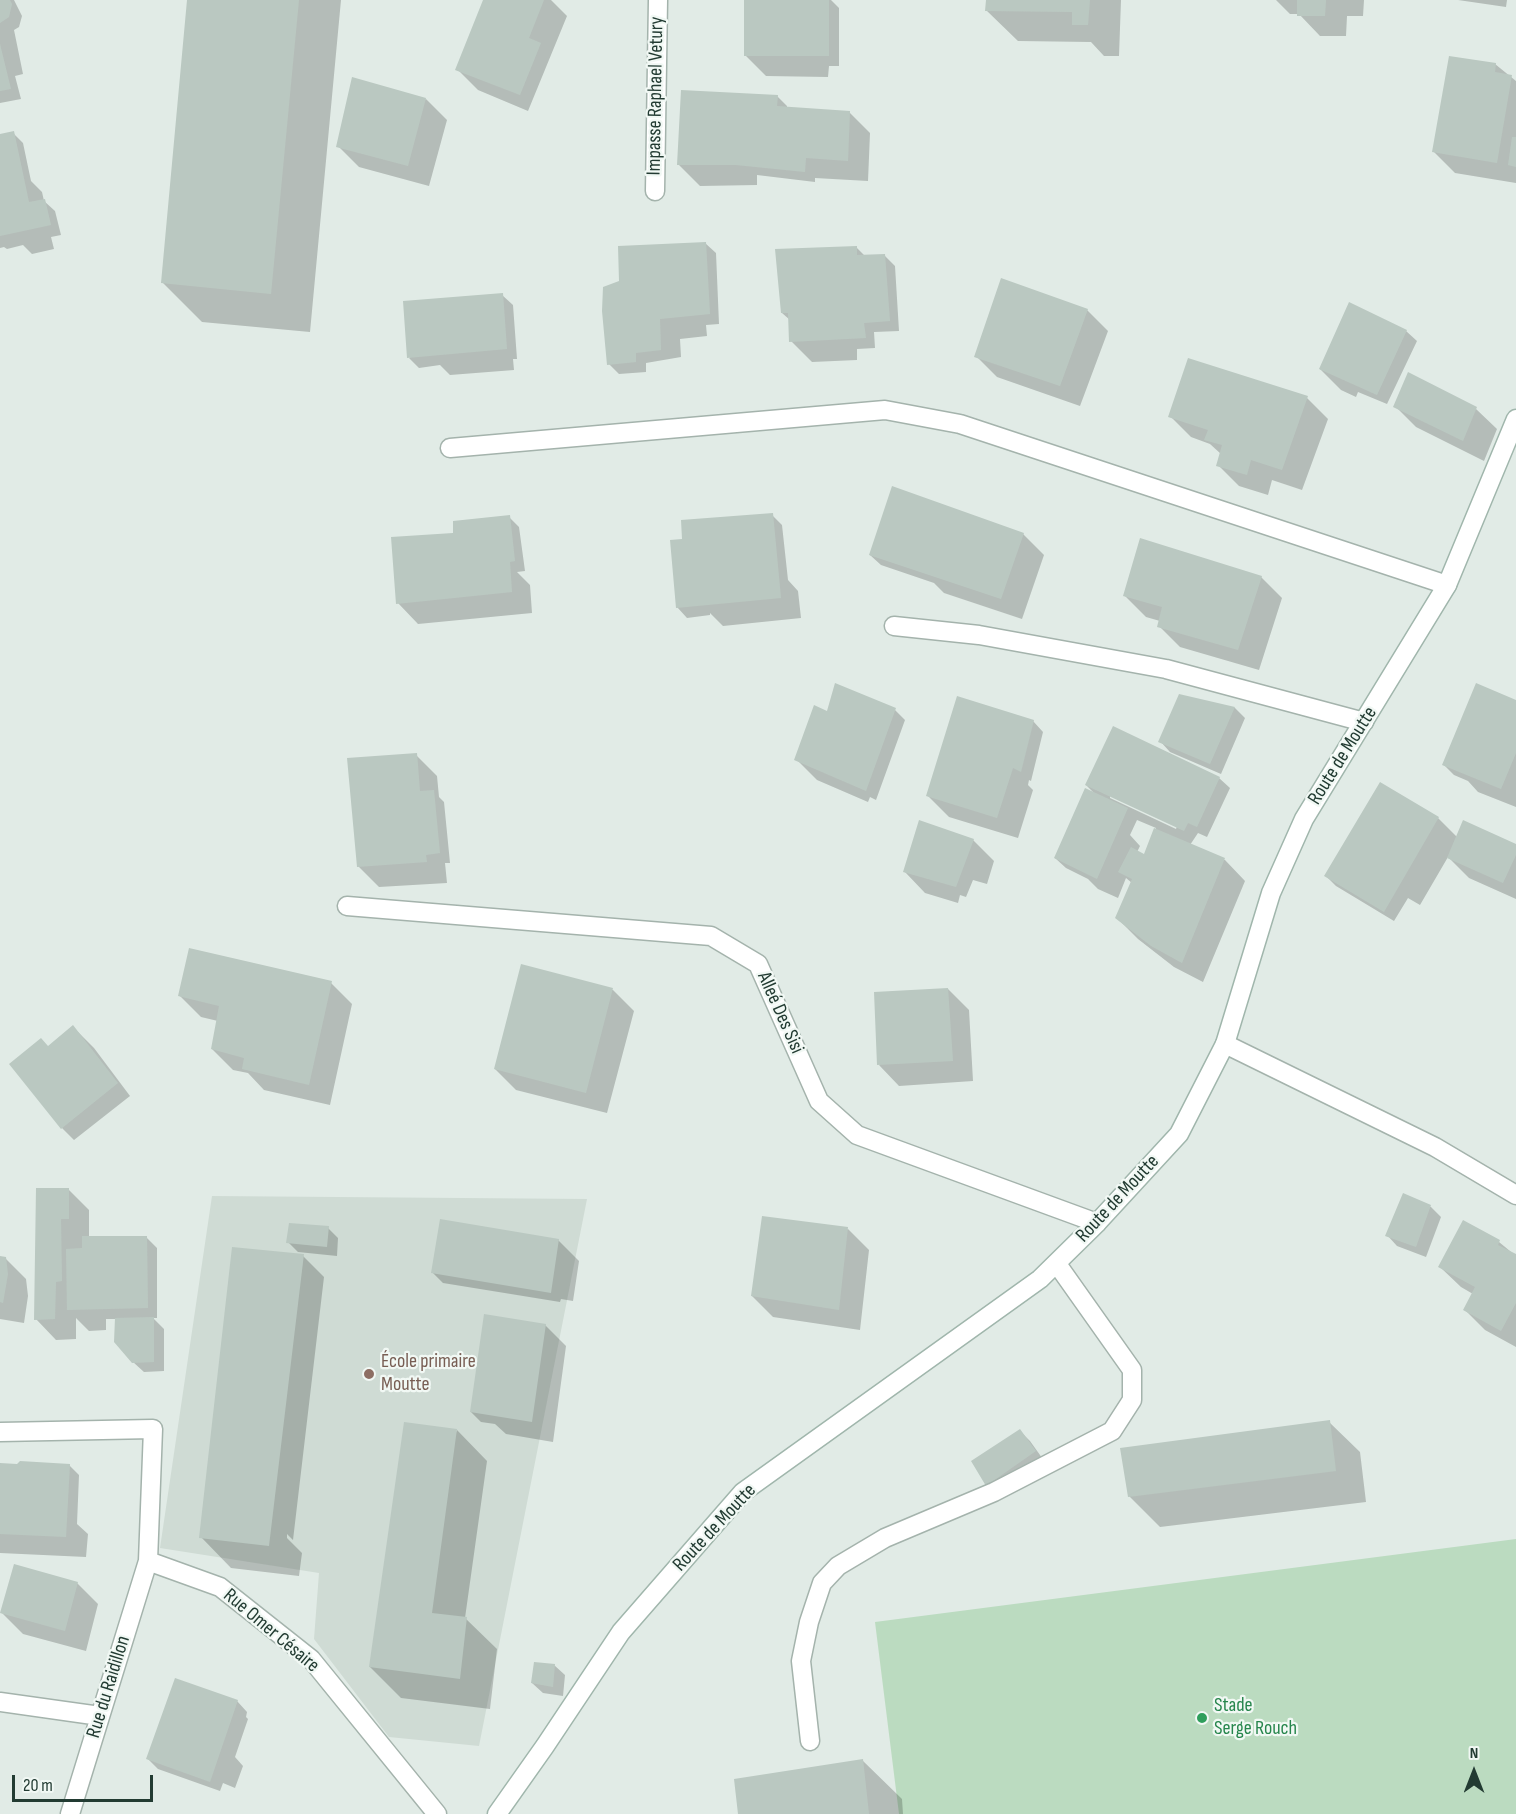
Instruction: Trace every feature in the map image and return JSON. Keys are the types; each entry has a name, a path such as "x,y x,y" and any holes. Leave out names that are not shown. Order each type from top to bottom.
{"street":[{"name":"Impasse Raphael Vetury","path":"655,191 658,0"},
{"path":"450,448 885,410 960,424 1447,585"},
{"name":"Route de Moutte","path":"496,1814 545,1746 621,1632 743,1492 1040,1279 1057,1264 1179,1134 1226,1044 1271,894 1304,819 1447,585 1516,419"},
{"path":"894,626 979,635 1166,669 1364,722"},
{"name":"Alleé Des Sisi","path":"347,906 711,936 758,964 819,1101 857,1135 1097,1222"},
{"path":"1226,1044 1434,1147 1516,1195"},
{"path":"810,1741 801,1661 809,1622 822,1584 838,1566 885,1538 994,1492 1112,1431 1132,1400 1132,1370 1057,1264"},
{"path":"0,1432 153,1429 148,1561"},
{"name":"Rue du Raidillon","path":"70,1814 148,1561"},
{"name":"Rue Omer Césaire","path":"148,1561 220,1587 310,1659 437,1814"},
{"path":"0,1702 100,1716"}],"shaded area":[{"name":"École primaire Moutte","path":"212,1196 587,1199 479,1746 389,1737 314,1639 319,1573 160,1548"}],"green space":[{"name":"Stade Serge Rouch","path":"1516,1539 1516,1814 899,1814 875,1622"}],"building":[{"path":"0,0 10,0 12,4 9,17 0,23"},
{"path":"187,0 299,0 271,294 161,283"},
{"path":"483,0 544,0 529,38 541,43 520,95 455,70"},
{"path":"744,0 829,0 829,56 744,56"},
{"path":"986,0 1090,0 1088,25 1072,25 1072,12 985,11"},
{"path":"1297,0 1326,0 1325,16 1297,16"},
{"path":"0,44 11,89 0,91"},
{"path":"1449,56 1496,63 1495,72 1512,75 1497,163 1432,152"},
{"path":"352,77 426,98 408,166 336,147"},
{"path":"681,90 778,95 777,106 850,111 848,161 806,158 805,172 736,165 677,165"},
{"path":"14,131 29,202 45,199 51,225 0,236 0,134"},
{"path":"1512,137 1516,137 1516,167 1508,165"},
{"path":"706,242 710,314 660,319 661,350 636,353 636,362 607,365 602,311 603,287 619,281 618,246"},
{"path":"857,246 857,255 885,254 890,321 864,323 866,338 789,342 788,313 781,313 775,249"},
{"path":"1001,278 1088,309 1060,386 974,357"},
{"path":"503,293 507,349 407,358 403,301"},
{"path":"1349,302 1407,330 1377,395 1319,369"},
{"path":"1188,358 1308,396 1282,470 1251,460 1247,475 1216,466 1222,445 1204,440 1208,430 1168,417"},
{"path":"1408,372 1477,407 1463,441 1393,407"},
{"path":"892,486 1024,533 1001,599 869,555"},
{"path":"773,513 781,598 676,608 670,540 682,539 681,520"},
{"path":"510,515 515,561 510,562 512,592 396,604 391,537 453,533 453,521"},
{"path":"1140,538 1262,576 1238,650 1157,627 1162,607 1123,596"},
{"path":"835,683 896,708 866,791 794,760 814,705 827,711"},
{"path":"1476,683 1516,700 1516,753 1501,789 1442,765"},
{"path":"1179,694 1235,707 1210,764 1158,742"},
{"path":"957,696 1034,720 1021,772 1013,768 997,818 926,796"},
{"path":"1113,726 1220,777 1197,827 1188,823 1184,831 1085,785"},
{"path":"417,753 420,791 434,790 440,853 426,855 427,862 357,867 347,758"},
{"path":"1380,782 1439,817 1384,912 1324,876"},
{"path":"1085,788 1128,808 1097,879 1054,858"},
{"path":"919,820 974,839 956,887 903,872"},
{"path":"1463,820 1516,844 1516,855 1503,883 1447,858"},
{"path":"1154,828 1225,858 1182,963 1151,946 1115,918 1132,879 1118,872 1131,847 1144,854"},
{"path":"189,948 332,981 309,1085 242,1069 244,1058 211,1049 219,1006 178,996"},
{"path":"521,964 613,988 586,1093 494,1069"},
{"path":"948,988 953,1061 877,1065 874,992"},
{"path":"73,1025 118,1083 61,1129 9,1064 41,1038 48,1046"},
{"path":"36,1188 69,1188 69,1219 61,1219 62,1281 56,1282 55,1319 34,1320"},
{"path":"1403,1193 1431,1205 1416,1247 1385,1236"},
{"path":"762,1216 848,1227 839,1310 751,1296"},
{"path":"440,1219 559,1239 551,1293 431,1273"},
{"path":"1463,1220 1500,1240 1498,1245 1516,1254 1516,1303 1501,1331 1463,1310 1475,1287 1438,1267"},
{"path":"289,1223 329,1226 327,1247 286,1243"},
{"path":"82,1236 147,1236 148,1308 67,1310 66,1249 82,1248"},
{"path":"232,1247 304,1254 269,1546 199,1538"},
{"path":"0,1256 6,1257 8,1274 3,1303 0,1302"},
{"path":"484,1314 546,1324 532,1422 470,1412"},
{"path":"154,1317 154,1362 132,1363 114,1342 115,1318"},
{"path":"1330,1420 1336,1471 1128,1497 1120,1448"},
{"path":"404,1422 457,1429 432,1613 467,1617 460,1679 369,1667"},
{"path":"1020,1429 1036,1451 986,1486 971,1461"},
{"path":"20,1461 70,1464 66,1537 0,1534 0,1463 17,1464"},
{"path":"14,1564 78,1582 65,1631 0,1613"},
{"path":"534,1662 555,1664 553,1687 531,1683"},
{"path":"175,1678 238,1700 210,1782 146,1759"},
{"path":"863,1759 869,1814 738,1814 734,1779"}],"place":[{"name":"École primaire Moutte","path":"369,1374"},
{"name":"Stade Serge Rouch","path":"1202,1718"}]}
